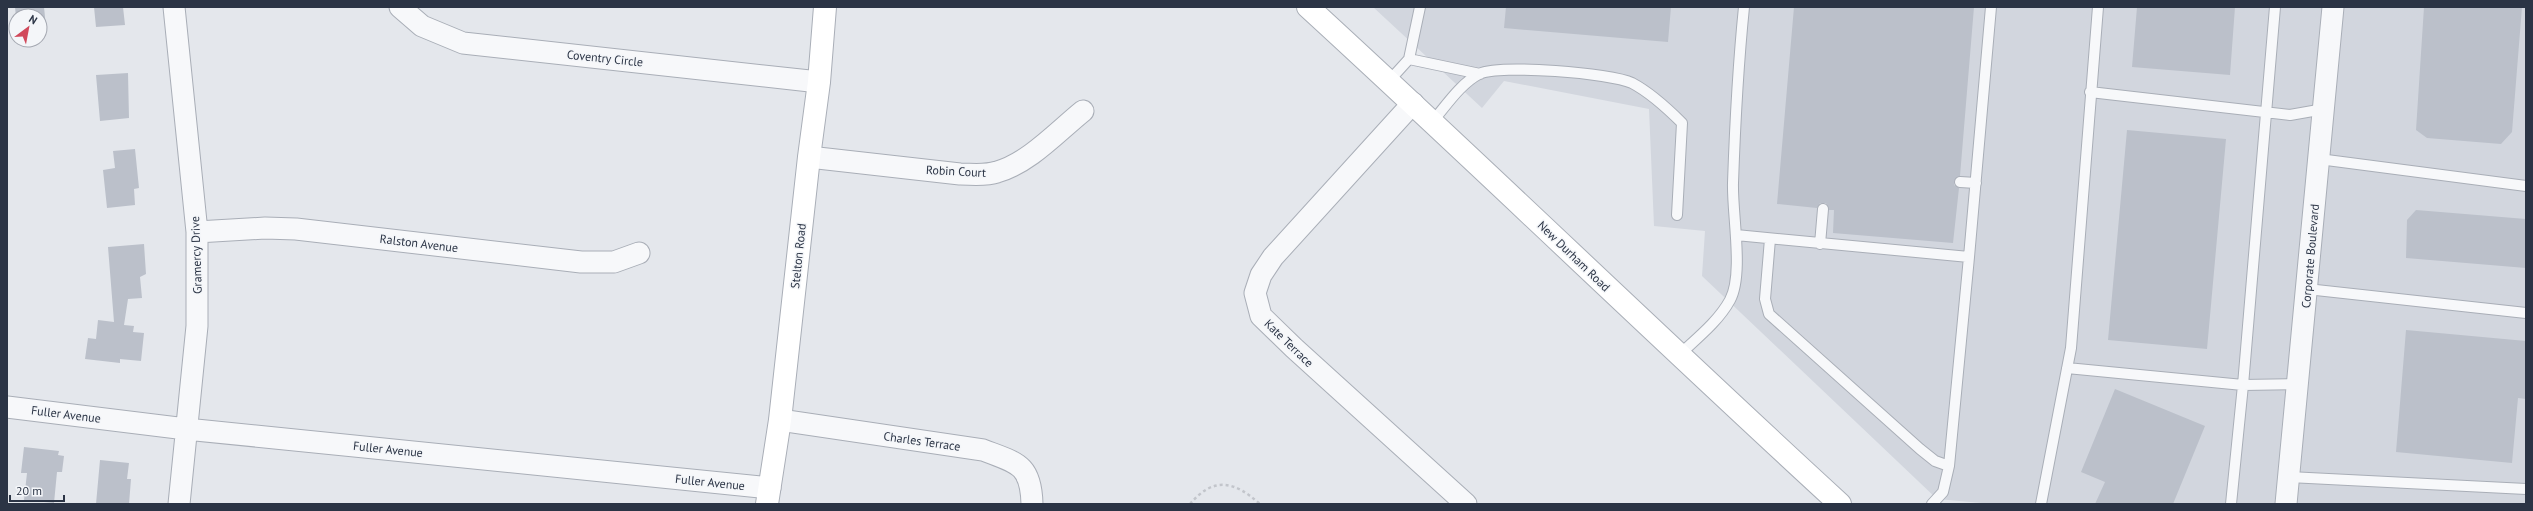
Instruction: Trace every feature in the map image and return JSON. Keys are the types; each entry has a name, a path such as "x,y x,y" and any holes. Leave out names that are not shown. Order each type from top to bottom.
{"main road":[{"name":"Stelton Road","path":"768,496 780,420 809,157 819,82 825,7"},
{"name":"New Durham Road","path":"1318,11 1389,81 1678,356 1840,504"}],"street":[{"name":"Gramercy Drive","path":"174,7 197,232 198,326 179,504"},
{"name":"Coventry Circle","path":"400,7 422,26 463,43 819,82"},
{"name":"Corporate Boulevard","path":"2286,504 2333,7"},
{"name":"Kate Terrace","path":"1413,103 1273,257 1261,275 1254,293 1261,316 1294,348 1466,504"},
{"name":"Robin Court","path":"809,157 980,175 997,172 1018,164 1083,111"},
{"name":"Ralston Avenue","path":"197,232 265,228 296,229 581,262 614,262 639,253"},
{"name":"Fuller Avenue","path":"7,407 768,496"},
{"name":"Charles Terrace","path":"780,420 982,450 1010,460 1026,472 1031,483 1032,504"}],"lane":[{"path":"1389,81 1410,59 1420,7"},
{"path":"1678,356 1714,321 1730,300 1736,273 1736,235 1733,186 1736,102 1744,7"},
{"path":"1932,504 1943,492 1949,466 1970,257 1991,7"},
{"path":"2041,504 2071,348 2090,92 2098,7"},
{"path":"2231,504 2243,385 2275,7"},
{"path":"1410,59 1480,74 1516,69 1619,78 1654,98 1682,122 1677,215"},
{"path":"1432,122 1467,82 1480,74"},
{"path":"2090,92 2290,115 2324,110"},
{"path":"2319,159 2526,186"},
{"path":"1960,182 1976,183"},
{"path":"1820,244 1823,209"},
{"path":"1736,235 1970,257"},
{"path":"1770,239 1765,299 1769,314 1920,449 1935,461 1949,466"},
{"path":"2307,289 2526,313"},
{"path":"2067,368 2243,385 2298,384"},
{"path":"2289,477 2526,489"}],"path":[{"path":"1190,504 1200,492 1214,485 1229,485 1245,490 1260,504"}],"shaded area":[{"path":"1373,7 2526,7 2526,504 1993,504 1937,499 1702,276 1705,231 1654,226 1649,109 1504,81 1482,108"}],"building":[{"path":"15,7 44,8 15,8"},
{"path":"94,7 123,7 125,25 96,27"},
{"path":"1506,7 1671,7 1668,42 1504,28"},
{"path":"1794,7 1974,7 1960,176 1954,181 1954,185 1959,188 1953,243 1833,233 1834,210 1829,210 1826,203 1820,203 1817,208 1777,204"},
{"path":"2137,7 2235,7 2230,75 2132,67"},
{"path":"2424,7 2522,7 2512,132 2501,144 2427,138 2416,130"},
{"path":"128,73 129,118 100,121 96,75"},
{"path":"2127,130 2226,139 2207,349 2108,340"},
{"path":"135,149 139,188 134,189 135,205 107,208 103,170 115,168 113,151"},
{"path":"2416,210 2526,219 2526,268 2406,258 2407,220"},
{"path":"144,244 146,274 140,277 142,298 128,299 124,325 134,326 133,332 144,333 141,361 120,359 120,363 85,359 88,338 96,339 98,320 114,322 108,247"},
{"path":"2406,330 2526,341 2526,399 2518,398 2512,463 2396,452"},
{"path":"2115,389 2205,426 2173,504 2095,504 2105,482 2081,472"},
{"path":"24,447 59,451 58,455 64,456 62,472 57,472 54,503 24,500 27,473 21,473"},
{"path":"100,460 129,463 127,479 131,479 129,504 96,504"}]}
